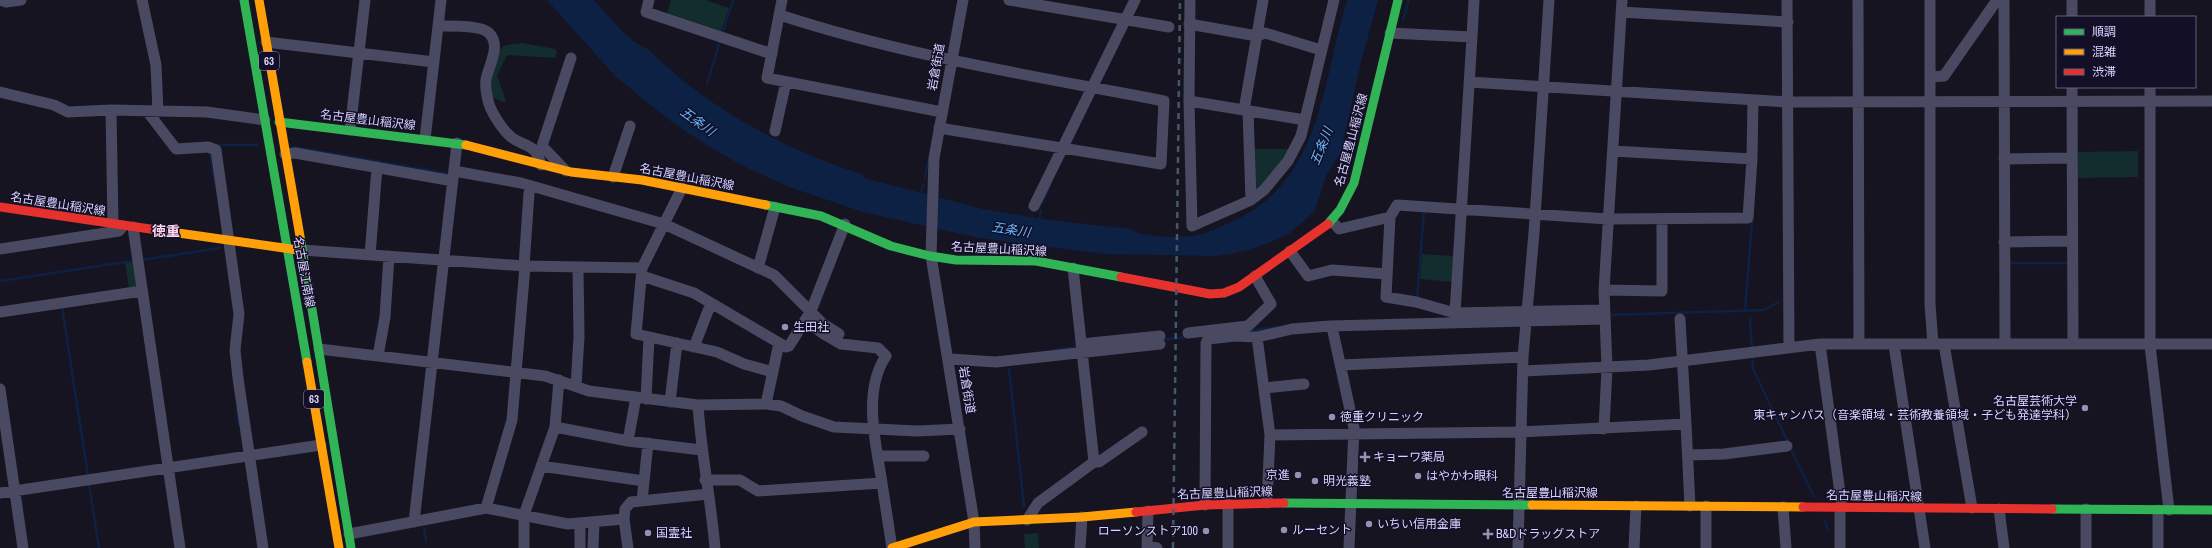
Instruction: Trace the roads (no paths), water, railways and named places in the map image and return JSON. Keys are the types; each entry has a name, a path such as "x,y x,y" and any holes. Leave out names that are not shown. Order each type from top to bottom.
{"main road":[{"name":"名古屋江南線","path":"244,0 338,548"},
{"name":"名古屋江南線","path":"259,0 319,349 351,548"},
{"name":"名古屋豊山稲沢線","path":"279,122 457,143 566,171 613,178 642,180 821,216 845,224 892,246 931,256 976,262 1014,259 1036,261 1210,294 1224,293 1239,287 1332,221 1340,210 1354,183 1398,0"},
{"name":"名古屋豊山稲沢線","path":"0,207 288,250 302,250"},
{"name":"名古屋豊山稲沢線","path":"892,548 974,522 1082,517 1228,504 1267,503 2212,510"}],"street":[{"path":"0,0 6,2 21,0"},
{"path":"142,0 156,65 153,111 176,149 208,147 216,150 239,314 235,350 263,548"},
{"path":"350,130 365,0"},
{"path":"425,139 441,0"},
{"path":"649,0 646,12 772,54"},
{"path":"782,0 767,78 942,112"},
{"name":"岩倉街道","path":"963,0 950,60 934,158 931,256 960,429 974,522 975,548"},
{"path":"1009,0 1169,27"},
{"path":"1034,206 1134,0"},
{"path":"1190,0 1188,101 1192,226 1251,200 1268,186 1288,161 1301,136 1334,0"},
{"path":"1251,200 1246,110 1263,0"},
{"path":"1455,313 1474,0"},
{"path":"1518,548 1523,357 1535,214 1548,0"},
{"path":"1604,428 1607,368 1604,290 1622,0"},
{"path":"1787,0 1789,348"},
{"path":"1858,0 1859,344"},
{"path":"1930,0 1930,304 1972,508"},
{"path":"1930,77 1944,76 1997,0"},
{"path":"2004,0 2005,344"},
{"path":"2072,0 2072,16"},
{"path":"2150,0 2150,16"},
{"path":"1621,12 1788,22"},
{"path":"780,15 820,29 950,60 1164,101 1161,164 939,128"},
{"path":"1189,24 1257,36 1265,33 1321,50"},
{"path":"438,26 481,28 488,32 493,38 493,58 486,81 489,105 509,136 534,149 539,156 541,165"},
{"path":"1390,33 1472,37"},
{"path":"266,42 434,62"},
{"path":"566,171 542,146 572,58"},
{"path":"775,131 786,82"},
{"path":"1469,82 1788,102 2212,101"},
{"path":"2072,88 2073,344"},
{"path":"2150,88 2150,345 2164,510 2158,548"},
{"path":"0,92 54,105 68,112 111,110 207,112 265,120"},
{"path":"1527,316 1455,313 1416,302 1386,297 1390,217 1397,205 1608,219 1748,218 1752,159 1753,100"},
{"path":"1188,101 1305,120"},
{"path":"111,110 123,226 142,291 180,548"},
{"path":"613,178 630,126"},
{"path":"414,522 457,143"},
{"path":"1613,151 1752,159"},
{"path":"285,154 295,153 377,167 520,183 663,227 774,275 826,337 841,344 878,348 886,356 879,367 875,386 874,429 892,548"},
{"path":"2004,159 2072,158"},
{"path":"370,255 377,167"},
{"path":"682,188 642,272 636,334 717,352 744,364 773,372"},
{"path":"486,508 512,420 525,266 529,193"},
{"path":"758,268 775,207"},
{"path":"1332,221 1339,229 1390,217"},
{"path":"1604,290 1662,291 1662,219"},
{"path":"302,250 525,266 642,272 694,293 786,347 789,346 808,315 845,224"},
{"path":"0,249 119,232 123,226"},
{"path":"2004,242 2072,241"},
{"path":"1290,251 1308,276 1332,270 1388,274"},
{"path":"378,356 385,317 389,256"},
{"path":"576,386 579,337 578,268"},
{"path":"1072,268 1094,462"},
{"path":"1188,333 1248,326 1271,304 1255,276"},
{"path":"0,312 142,291"},
{"path":"694,347 712,303"},
{"path":"808,315 839,334"},
{"path":"1205,505 1206,343 1208,339 1235,336 1257,337 1292,329 1527,316 1604,315"},
{"path":"1680,319 1690,506"},
{"path":"1332,327 1354,434 1349,548"},
{"path":"628,441 641,398 649,337"},
{"path":"1257,337 1270,435 1267,503"},
{"path":"949,359 996,362 1081,348 1160,340"},
{"path":"670,402 677,343"},
{"path":"766,404 779,343"},
{"path":"1523,371 1607,368 1820,344 2212,344"},
{"path":"1820,344 1841,508 1840,548"},
{"path":"1894,345 1925,548"},
{"path":"319,349 545,376 589,391 670,402 698,405 766,404 781,406 802,416 834,427 917,431 960,429"},
{"path":"1341,365 1523,357"},
{"path":"524,548 524,515 555,427 559,380"},
{"path":"1264,388 1304,384"},
{"path":"0,389 23,548"},
{"path":"698,405 701,450 715,548"},
{"path":"1270,435 1520,432 1686,424"},
{"path":"555,427 628,441 701,450"},
{"path":"1027,520 1038,503 1094,462 1099,462 1142,432"},
{"path":"642,501 648,443"},
{"path":"0,492 321,445"},
{"path":"1688,455 1724,454 1787,446"},
{"path":"878,456 924,456"},
{"path":"541,466 644,481"},
{"path":"706,480 740,480 758,491 882,483"},
{"path":"628,548 624,519 625,509 631,502 708,494"},
{"path":"1228,504 1228,548"},
{"path":"1634,548 1636,506"},
{"path":"1706,506 1706,548"},
{"path":"1783,507 1786,548"},
{"path":"349,534 486,508 568,524 624,519"},
{"path":"1999,509 2004,548"},
{"path":"2086,509 2086,548"},
{"path":"1148,510 1147,546 1157,548"},
{"path":"1080,548 1082,517"},
{"path":"593,548 594,522"},
{"path":"580,523 580,548"}],"water":[{"name":"五条川","path":"547,0 594,0 633,40 648,49 671,71 722,108 748,125 776,140 834,165 864,175 864,178 983,209 1042,219 1130,229 1142,234 1178,237 1202,234 1231,222 1261,204 1284,182 1301,156 1314,127 1347,0 1378,0 1361,62 1341,152 1326,176 1315,211 1290,233 1271,242 1245,251 1218,256 1104,254 979,238 863,212 789,187 743,166 708,146 669,120 615,76"}],"waterway":[{"path":"723,32 733,0"},
{"path":"1403,20 1409,0"},
{"path":"707,84 720,41"},
{"path":"216,145 257,145"},
{"path":"294,147 450,174"},
{"path":"210,152 215,183"},
{"path":"925,177 928,162"},
{"path":"919,196 924,185"},
{"path":"1042,203 1049,187"},
{"path":"1039,221 1041,211"},
{"path":"1417,299 1424,211 1426,211"},
{"path":"1745,310 1752,222"},
{"path":"141,260 220,248"},
{"path":"0,281 132,261"},
{"path":"2008,263 2069,263"},
{"path":"1608,315 1764,310 1779,302"},
{"path":"62,307 88,476"},
{"path":"1750,319 1752,349"},
{"path":"1249,331 1277,327"},
{"path":"1161,340 1188,337"},
{"path":"1054,350 1077,347"},
{"path":"1752,356 1753,369 1788,442"},
{"path":"1009,369 1024,506"},
{"path":"237,409 239,424"},
{"path":"1790,447 1814,497"},
{"path":"89,484 99,548"},
{"path":"1824,519 1828,530"},
{"path":"424,528 426,541"}],"railway":[{"path":"1173,548 1180,0"}],"place":[{"name":"生田社","path":"785,327"},
{"name":"名古屋芸術大学 東キャンパス（音楽領域・芸術教養領域・子ども発達学科）","path":"2085,408"},
{"name":"徳重クリニック","path":"1332,417"},
{"name":"キョーワ薬局","path":"1365,457"},
{"name":"京進","path":"1298,475"},
{"name":"はやかわ眼科","path":"1418,476"},
{"name":"明光義塾","path":"1315,481"},
{"name":"いちい信用金庫","path":"1369,524"},
{"name":"ルーセント","path":"1284,530"},
{"name":"ローソンストア100","path":"1206,531"},
{"name":"国霊社","path":"648,533"},
{"name":"B&Dドラッグストア","path":"1488,534"}],"district":[{"name":"徳重","path":"166,231"}]}
